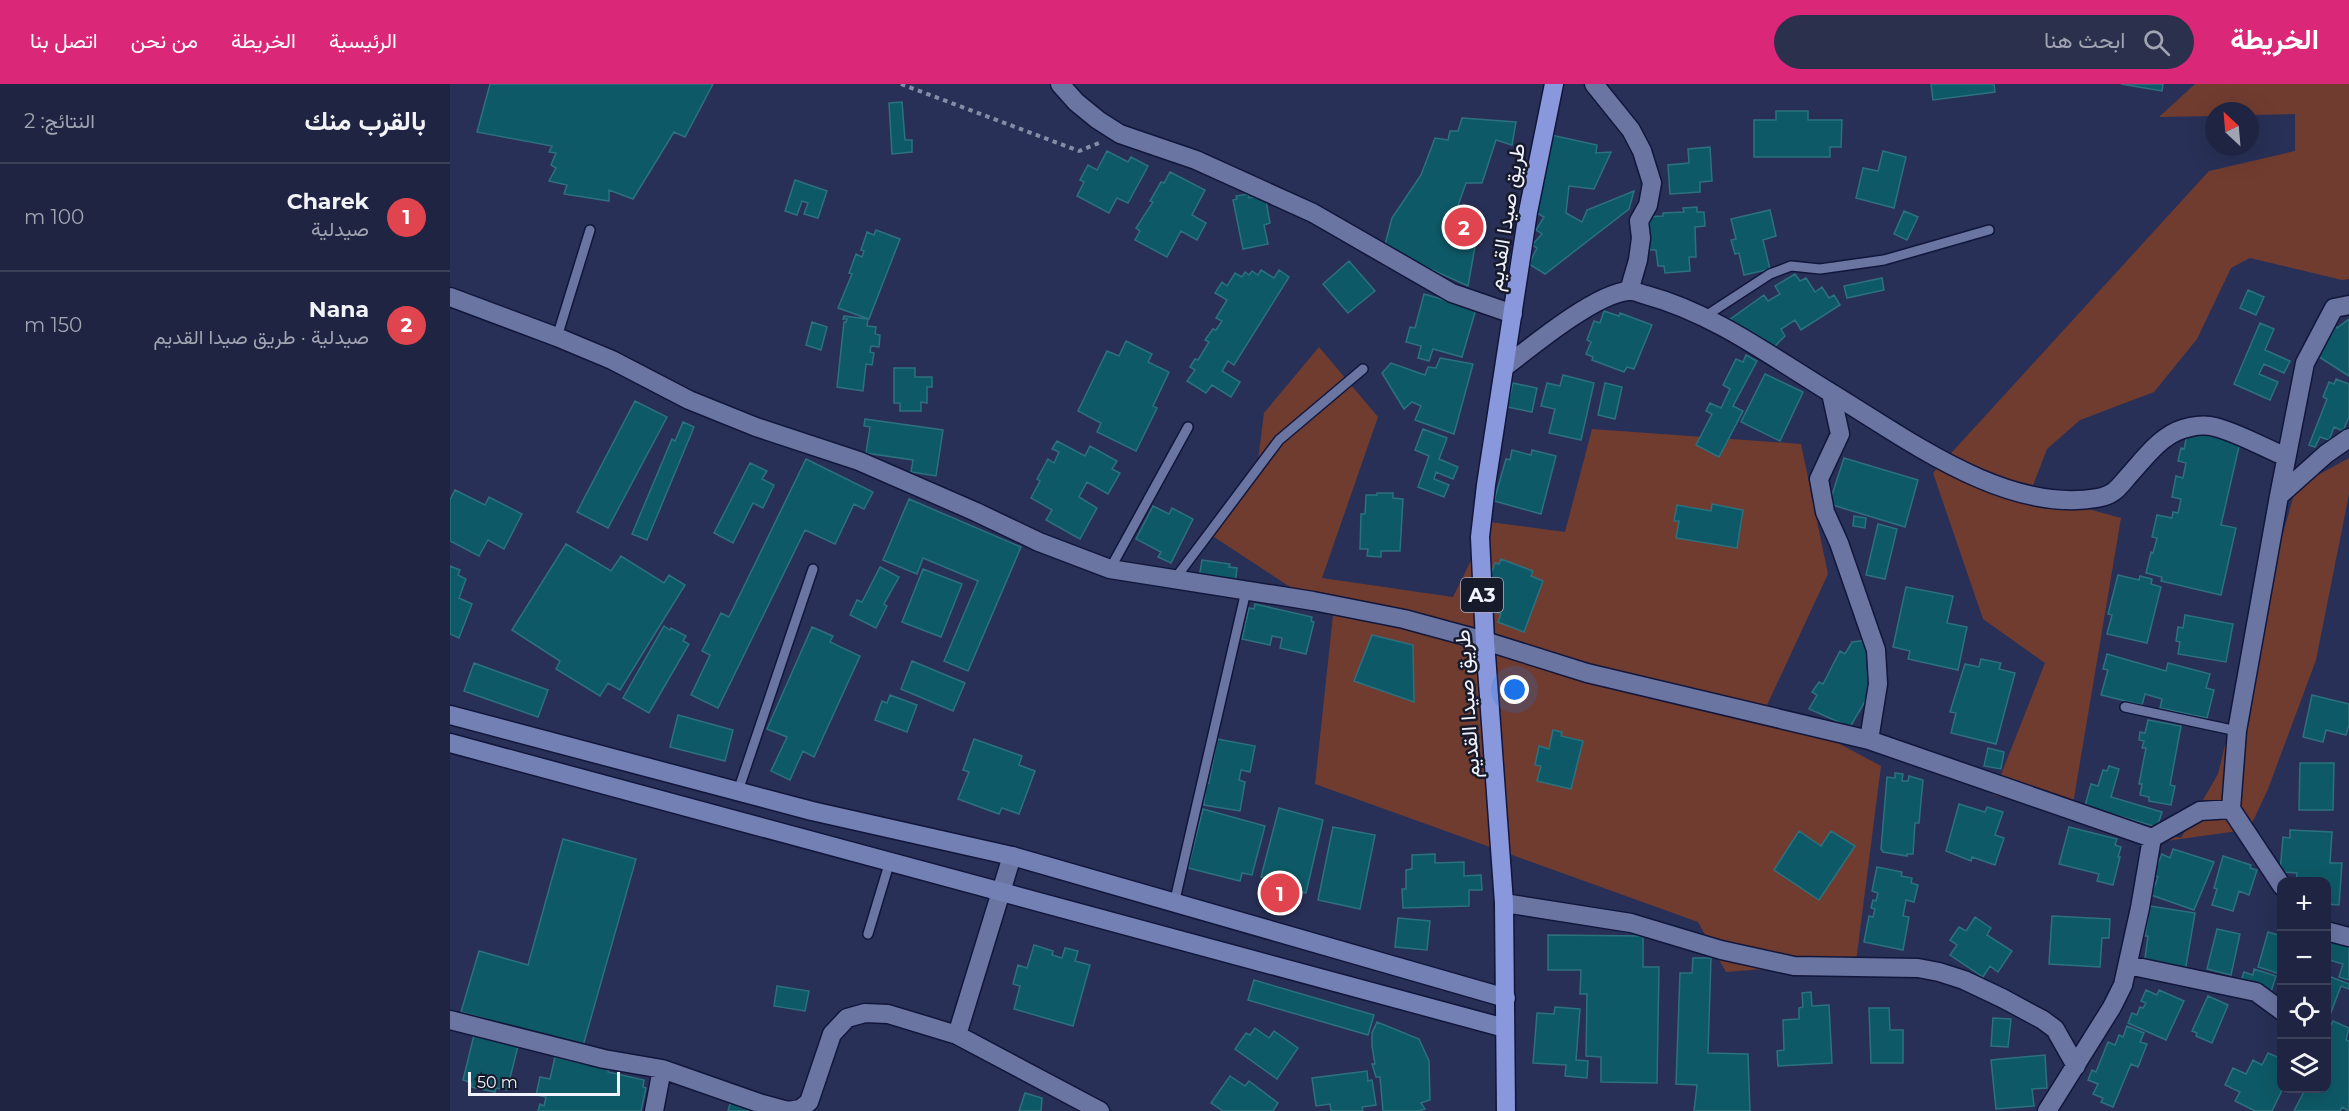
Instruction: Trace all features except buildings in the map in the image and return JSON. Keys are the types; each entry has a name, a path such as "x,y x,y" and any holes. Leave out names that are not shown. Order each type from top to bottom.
{"highway":[{"name":"طريق صيدا القديم","path":"1506,1111 1504,903 1485,641 1480,537 1528,212 1554,84"}],"street":[{"path":"1060,84 1083,108 1120,134 1196,160 1313,213 1452,293 1514,314"},
{"path":"1594,84 1631,130 1642,151 1652,183 1648,205 1639,221 1641,238 1638,260 1629,291"},
{"path":"1505,367 1554,329 1590,306 1610,296 1629,291 1664,300 1704,317 1920,447 1979,478 2038,496 2070,501 2098,498 2114,493 2166,437 2186,428 2214,426 2286,457"},
{"path":"450,297 612,360 689,400 756,427 859,461 1040,542 1110,569 1313,601 1393,617 1485,641 1587,673 1869,740 2151,838 2200,811 2231,809"},
{"path":"2277,878 2231,809 2237,730 2305,363 2334,308 2349,305"},
{"path":"1831,393 1840,434 1819,479 1825,512 1839,543 1876,650 1878,684 1869,740"},
{"path":"2279,496 2326,454 2349,438"},
{"path":"450,715 738,791 1012,856 1506,998"},
{"path":"450,743 1505,1028"},
{"path":"2047,1111 2112,1007 2123,985 2147,871 2151,838"},
{"path":"957,1035 1012,856"},
{"path":"1504,903 1631,923 1721,950 1794,966 1918,968 1939,972 1964,980 2043,1020 2055,1029 2076,1066"},
{"path":"2331,932 2349,937"},
{"path":"2128,965 2256,992 2277,1007"},
{"path":"450,1020 604,1059 662,1069 788,1111 800,1109 809,1102 832,1034 847,1018 865,1013 888,1014 957,1035 1100,1111"},
{"path":"654,1111 662,1069"}],"lane":[{"path":"557,337 590,230"},
{"path":"1704,317 1770,274 1791,266 1820,269 1884,260 1989,230"},
{"path":"1174,580 1279,440 1363,369"},
{"path":"1110,569 1188,427"},
{"path":"738,791 813,569"},
{"path":"1174,904 1246,591"},
{"path":"2125,707 2237,730"},
{"path":"868,934 890,861"}],"path":[{"path":"901,84 1079,151 1120,134"}],"shaded area":[{"path":"2195,84 2349,84 2349,279 2342,280 2250,258 2231,268 2197,339 2154,392 2080,420 2047,449 2030,493 2121,518 2073,804 2107,819 2181,838 2218,774 2247,655 2296,487 2349,458 2349,494 2316,660 2268,789 2253,821 2245,830 2166,841 2074,812 1993,795 2045,663 1983,619 1933,473 2209,171 2295,151 2295,114 2259,115 2259,102 2205,102 2205,116 2159,117"},
{"path":"1319,347 1378,417 1322,578 1453,597 1490,522 1565,532 1592,429 1801,444 1828,574 1767,705 1881,766 1856,962 1726,972 1698,922 1315,784 1333,615 1205,531 1258,461 1264,413"}],"place":[{"name":"Nana","path":"1464,227"},
{"name":"Charek","path":"1280,893"}]}
